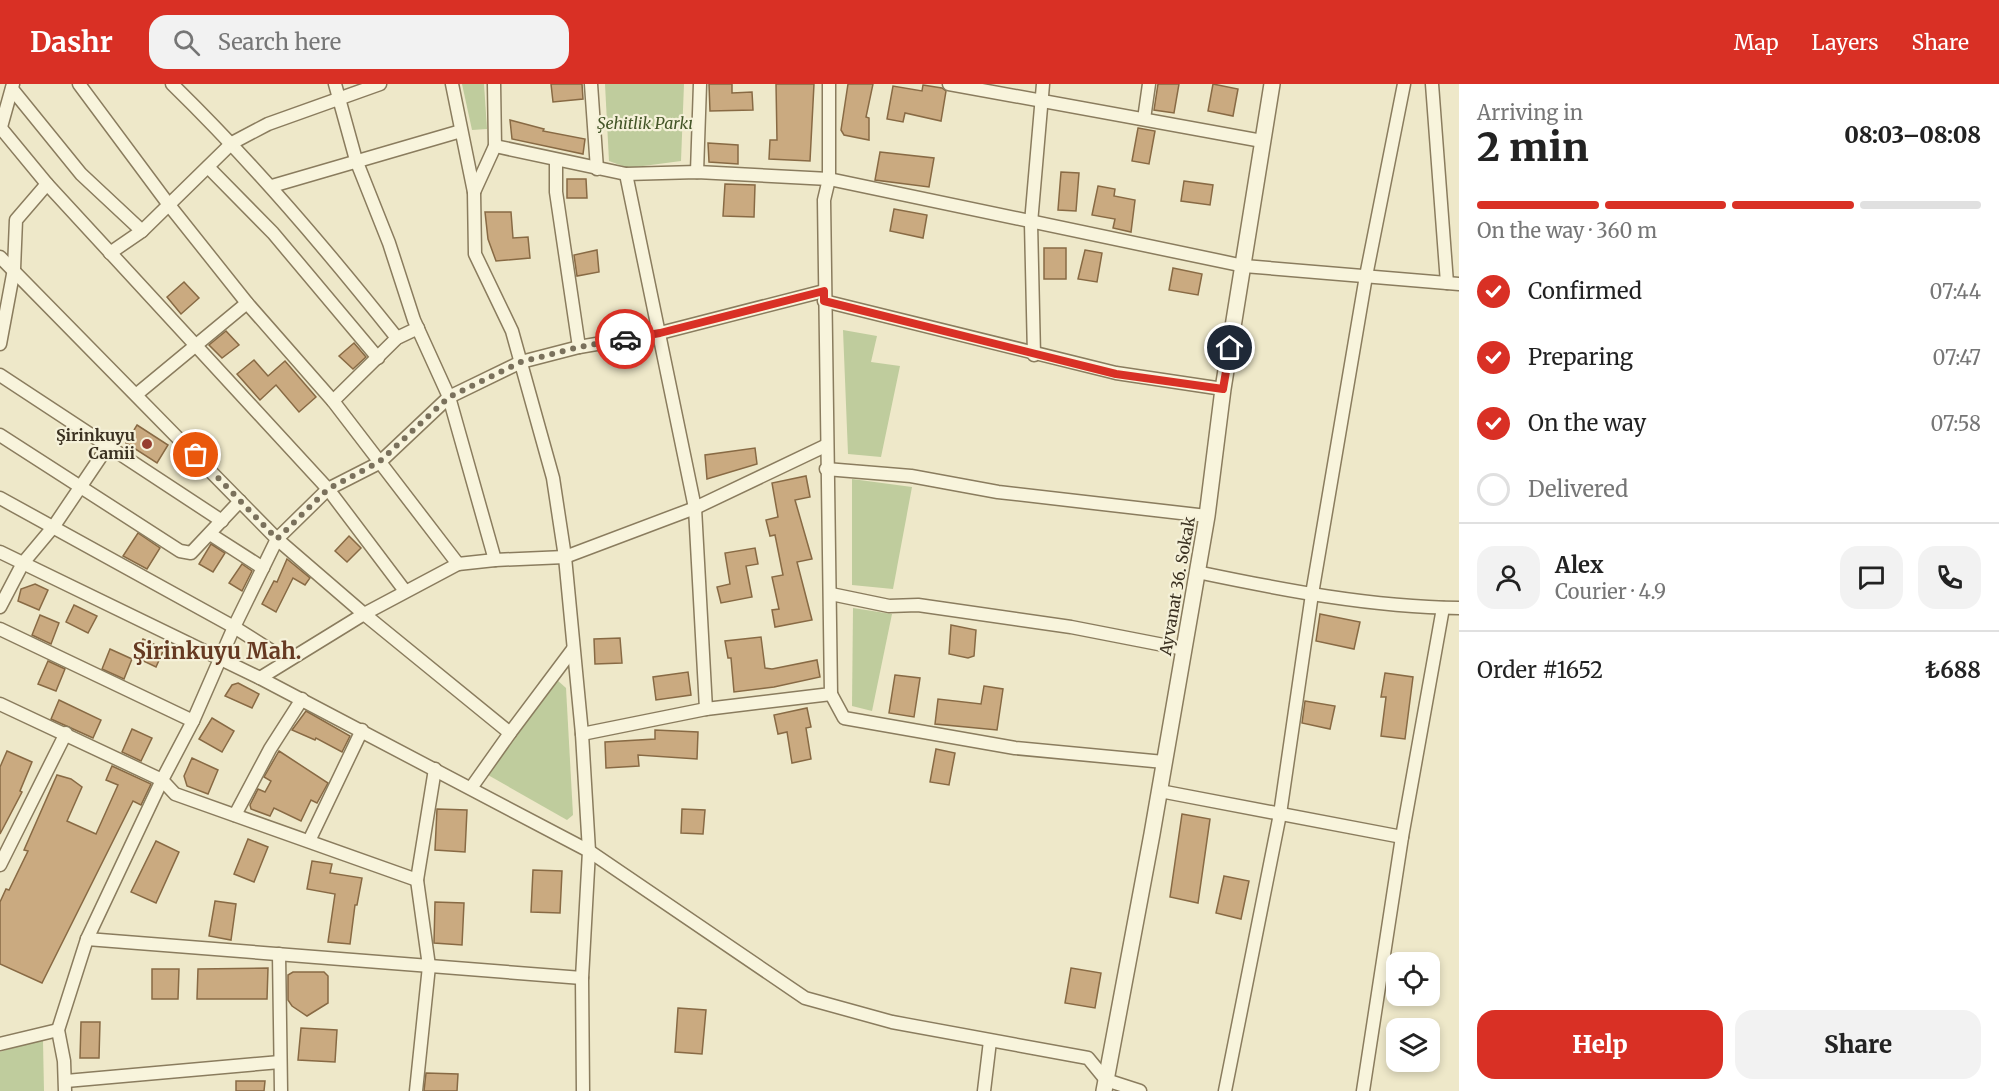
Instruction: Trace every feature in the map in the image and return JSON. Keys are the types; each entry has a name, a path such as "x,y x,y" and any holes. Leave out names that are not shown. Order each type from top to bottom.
{"street":[{"path":"79,84 169,205 247,303 333,401 459,564"},
{"path":"172,84 272,186 315,235 397,338"},
{"path":"335,84 356,160 389,243 418,328 449,397 495,560"},
{"path":"110,253 142,231 232,143 268,124 380,84"},
{"path":"452,84 474,192 475,254 512,331 553,478 565,556 582,734 589,851 582,978 583,1091"},
{"path":"474,192 495,146 494,84"},
{"path":"591,84 597,169"},
{"path":"697,172 700,84"},
{"path":"829,84 830,179 824,200 824,296 831,694 844,718 1015,748 1164,762"},
{"path":"949,84 1262,141"},
{"path":"1034,355 1031,223 1043,84"},
{"path":"1144,119 1149,84"},
{"name":"Ayvanat 36. Sokak","path":"1105,1085 1160,791 1207,516 1223,389 1272,84"},
{"path":"1224,1091 1280,814 1312,594 1366,276 1404,84"},
{"path":"495,146 626,174 697,172 830,179 1244,267 1453,283 1432,84"},
{"path":"12,86 81,174 142,231"},
{"path":"12,86 0,127 47,184 328,489 405,591"},
{"path":"272,186 461,131"},
{"path":"556,160 556,192 579,347"},
{"path":"208,167 273,233 378,358"},
{"path":"626,174 695,508 706,710"},
{"path":"0,344 14,269 16,220 47,184"},
{"path":"0,257 277,539 364,614 510,733"},
{"path":"280,1062 65,1086 58,1030 87,939 162,780 193,721 234,627 277,539 328,489 379,462 449,397 521,362 579,347 660,333 824,296 1034,355 1116,374 1223,389"},
{"path":"137,394 247,303"},
{"path":"333,401 397,338 418,328"},
{"path":"0,375 222,521"},
{"path":"0,435 180,550 191,553 240,501"},
{"path":"0,607 4,588 54,526 108,446"},
{"path":"260,678 364,614 459,564 565,556 695,508 825,446"},
{"path":"826,469 911,476 998,492 1207,516"},
{"path":"0,498 234,627 286,660"},
{"path":"210,534 263,568"},
{"path":"0,552 302,699 589,851 805,998 892,1022 1088,1058 1105,1085 1140,1091"},
{"path":"1197,572 1312,594 1459,608"},
{"path":"831,594 889,606 918,605 1071,627 1184,649"},
{"path":"1363,1091 1402,837 1443,608"},
{"path":"0,629 193,721"},
{"path":"471,788 573,649"},
{"path":"582,734 706,710 831,694"},
{"path":"235,815 270,749 302,699"},
{"path":"0,704 162,780 175,794 417,880"},
{"path":"309,841 362,730"},
{"path":"0,865 66,733"},
{"path":"416,1091 429,966 417,880 435,769"},
{"path":"1160,791 1402,837"},
{"path":"87,939 582,978"},
{"path":"279,954 281,1091"},
{"path":"0,1044 58,1030"},
{"path":"984,1091 990,1041"}],"green space":[{"path":"462,84 484,84 487,129 472,130"},
{"name":"Şehitlik Parkı","path":"605,84 684,84 681,161 628,168 609,161"},
{"path":"843,330 877,336 871,362 900,366 881,457 848,454"},
{"path":"852,479 912,487 893,589 852,585"},
{"path":"853,608 892,614 872,711 852,706"},
{"path":"556,679 566,688 573,815 567,820 488,775"},
{"path":"37,1040 43,1041 44,1091 0,1091 0,1052"}],"building":[{"path":"551,84 582,84 583,99 553,102"},
{"path":"709,84 732,84 732,93 752,92 753,110 710,111"},
{"path":"776,84 814,84 810,161 769,159 770,140 777,140"},
{"path":"848,84 873,84 866,117 869,118 869,140 844,135 841,130"},
{"path":"1158,84 1179,84 1174,113 1154,110"},
{"path":"1213,84 1238,89 1233,116 1208,111"},
{"path":"923,85 942,88 946,91 941,121 905,113 903,122 887,119 893,86 922,91"},
{"path":"510,120 544,129 543,131 585,139 583,154 512,139"},
{"path":"1138,128 1155,131 1149,164 1132,161"},
{"path":"708,143 738,145 738,164 709,162"},
{"path":"880,152 934,158 929,187 875,180"},
{"path":"1061,172 1079,173 1076,211 1058,210"},
{"path":"567,179 586,179 587,198 567,198"},
{"path":"1184,181 1213,185 1210,205 1181,201"},
{"path":"725,184 755,185 754,217 723,216"},
{"path":"1098,186 1115,189 1114,196 1135,200 1131,232 1113,228 1115,219 1092,215"},
{"path":"894,209 927,215 923,238 890,231"},
{"path":"485,212 511,212 513,238 528,237 530,258 496,261 488,239"},
{"path":"1044,248 1066,248 1066,279 1044,279"},
{"path":"597,250 599,272 577,276 574,255"},
{"path":"1085,250 1102,253 1097,282 1078,279"},
{"path":"1173,268 1202,274 1198,295 1169,290"},
{"path":"184,282 199,298 181,314 167,297"},
{"path":"226,331 239,345 222,358 209,345"},
{"path":"354,343 366,357 353,369 339,356"},
{"path":"254,360 268,376 285,361 316,397 299,412 276,385 260,400 237,374"},
{"name":"Şirinkuyu Camii","path":"137,425 168,445 157,463 126,443"},
{"path":"755,448 757,464 707,479 705,455"},
{"path":"806,476 810,497 795,500 812,559 797,562 812,620 775,627 772,610 779,609 772,577 783,575 775,535 770,536 766,520 778,517 772,483"},
{"path":"138,533 160,548 147,569 123,556"},
{"path":"349,536 361,548 347,562 335,551"},
{"path":"211,544 225,553 213,572 199,564"},
{"path":"755,548 758,564 746,566 752,597 721,603 717,587 730,584 725,553"},
{"path":"287,559 310,578 305,585 293,578 276,612 262,604 274,581 277,582"},
{"path":"242,564 252,571 242,591 229,583"},
{"path":"35,584 48,590 39,610 18,601 21,589"},
{"path":"74,605 97,616 88,633 66,622"},
{"path":"1320,614 1360,622 1354,649 1316,641"},
{"path":"40,615 59,623 51,644 32,635"},
{"path":"951,625 976,630 974,656 968,658 949,654"},
{"path":"761,637 765,668 772,669 817,660 820,677 774,687 734,692 731,658 728,658 725,641"},
{"path":"620,638 622,663 595,664 594,639"},
{"path":"143,639 164,649 156,667 135,657"},
{"path":"110,649 132,659 124,679 102,669"},
{"path":"48,661 65,669 56,691 38,684"},
{"path":"688,672 691,695 656,700 653,677"},
{"path":"1385,673 1413,677 1405,739 1381,736 1386,697 1381,697"},
{"path":"895,675 920,678 914,717 889,713"},
{"path":"238,683 259,694 252,708 225,696 232,685"},
{"path":"984,686 1003,689 997,730 935,724 938,699 981,704"},
{"path":"59,700 101,720 93,738 51,719"},
{"path":"1305,701 1335,706 1330,729 1302,723"},
{"path":"807,708 811,727 806,728 811,759 792,763 787,732 778,734 774,715"},
{"path":"306,711 350,736 342,752 316,738 315,740 292,730"},
{"path":"212,718 234,731 222,752 199,739"},
{"path":"132,729 152,738 141,761 122,752"},
{"path":"655,730 698,732 697,759 638,755 639,766 606,768 605,742 655,739"},
{"path":"936,749 955,753 949,785 930,782"},
{"path":"7,751 32,762 20,791 22,792 0,834 0,767"},
{"path":"279,751 328,783 317,803 311,800 301,821 274,808 270,816 251,809 250,805 258,789 265,792 271,781 264,777"},
{"path":"192,758 218,770 208,794 187,786 184,776"},
{"path":"112,766 151,784 141,805 133,801 42,983 0,964 0,902 6,889 9,890 28,851 24,850 57,775 71,779 82,787 67,821 96,834 118,785 106,780"},
{"path":"437,809 467,810 465,852 435,850"},
{"path":"682,809 705,810 703,834 681,833"},
{"path":"1182,814 1210,819 1198,903 1170,897"},
{"path":"248,839 268,847 254,882 234,874"},
{"path":"156,841 179,852 156,903 131,892"},
{"path":"312,861 332,864 330,873 362,878 357,905 355,905 350,944 328,942 335,894 307,889"},
{"path":"533,870 562,871 560,913 531,912"},
{"path":"1224,876 1249,881 1241,919 1216,913"},
{"path":"215,901 236,904 231,940 209,936"},
{"path":"435,902 464,903 462,945 434,943"},
{"path":"268,968 267,999 197,999 198,969"},
{"path":"1071,968 1101,973 1095,1008 1065,1003"},
{"path":"152,969 179,969 178,999 152,999"},
{"path":"293,972 324,972 328,976 328,1003 307,1016 292,1006 288,1000 288,975"},
{"path":"678,1008 706,1010 702,1054 675,1052"},
{"path":"81,1022 100,1022 99,1058 80,1058"},
{"path":"301,1028 337,1030 335,1062 298,1060"},
{"path":"426,1073 458,1074 457,1091 424,1091"},
{"path":"236,1081 265,1081 264,1091 236,1091"}],"way so far":[{"path":"196,455 277,539 328,489 379,462 449,397 521,362 579,347 625,339"}],"place":[{"name":"Şirinkuyu Camii","path":"147,444"}],"district":[{"name":"Şirinkuyu Mah.","path":"217,651"}],"route":[{"path":"625,339 660,333 824,291 824,301 1116,374 1223,389 1230,348"}]}
